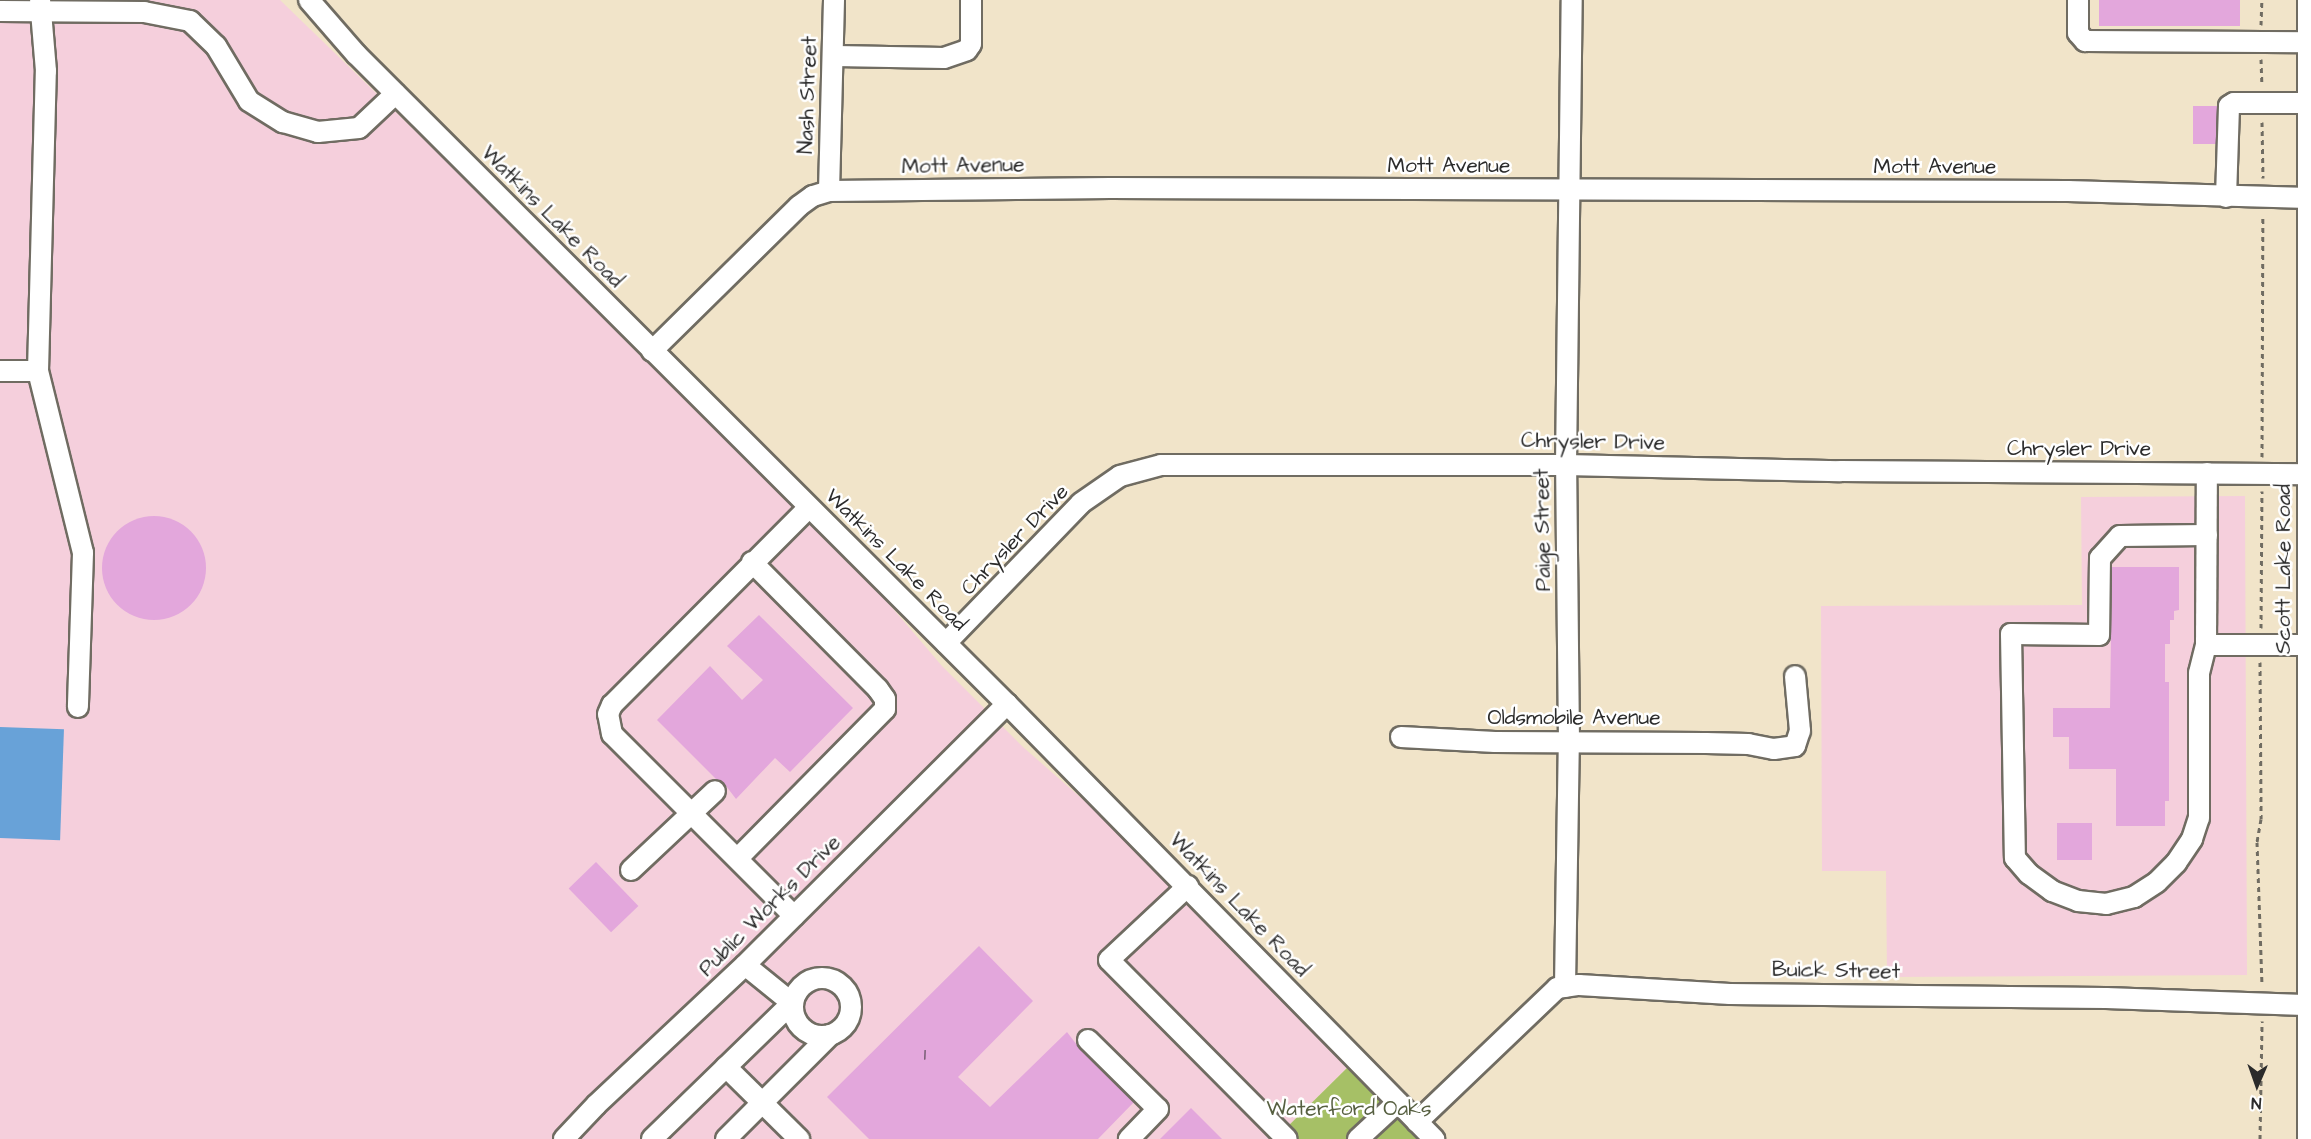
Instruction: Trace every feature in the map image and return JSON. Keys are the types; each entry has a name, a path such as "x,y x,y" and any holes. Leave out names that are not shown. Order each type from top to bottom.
{"street":[{"name":"Watkins Lake Road","path":"298,0 321,17"},
{"name":"Watkins Lake Road","path":"309,0 321,17 395,94 1188,886 1434,1139"},
{"name":"Nash Street","path":"829,191 834,0"},
{"path":"833,56 944,58 967,50 971,44 971,0"},
{"name":"Paige Street","path":"1565,987 1569,742 1566,465 1572,0"},
{"path":"2078,0 2079,33 2085,41 2260,42 2309,51"},
{"name":"Scott Lake Road","path":"2308,0 2308,1139"},
{"path":"40,6 46,71 38,371 83,553 78,707"},
{"path":"0,11 40,6 144,12 190,21 216,46 249,101 283,122 318,132 359,128 395,94"},
{"path":"2226,197 2229,106 2234,103 2308,103"},
{"name":"Mott Avenue","path":"652,351 799,206 813,196 829,191 1110,188 2068,191 2308,198"},
{"path":"0,371 38,371"},
{"name":"Chrysler Drive","path":"946,643 1081,503 1120,476 1161,465 1566,465 1840,471 2309,474"},
{"path":"2207,535 2120,536 2100,558 2099,635 2012,634 2015,858 2029,874 2052,891 2078,901 2106,904 2134,897 2157,882 2176,863 2192,839 2199,818 2199,674 2206,645 2208,473"},
{"path":"794,916 739,857 612,734 608,714 612,705 809,507"},
{"path":"739,857 885,709 885,699 878,689 752,562"},
{"path":"2206,645 2308,645"},
{"name":"Oldsmobile Avenue","path":"1401,737 1495,742 1748,744 1774,749 1795,746 1800,731 1795,676"},
{"name":"Public Works Drive","path":"564,1139 596,1105 745,965 1007,704"},
{"path":"631,870 715,791"},
{"path":"1188,886 1109,960 1287,1139"},
{"path":"652,1139 792,1003 801,987 818,978 837,982 844,988 851,1006 850,1015 839,1031 830,1035 821,1037 803,1030 797,1022 792,1003 745,965"},
{"name":"Buick Street","path":"1565,987 1579,985 1730,994 2106,998 2309,1005"},
{"path":"1418,1122 1535,1008 1557,988 1565,987"},
{"path":"726,1139 830,1035"},
{"path":"1088,1040 1158,1109 1129,1139"},
{"path":"726,1067 800,1139"},
{"path":"1358,1139 1398,1102"}],"path":[{"path":"2260,1139 2263,1004 2257,842 2261,819 2263,198 2260,42 2262,0"}],"shaded area":[{"path":"0,0 280,0 533,245 877,590 942,666 1023,747 1130,841 1349,1066 1275,1139 0,1139"},
{"path":"2245,496 2247,975 1887,977 1886,871 1822,871 1821,606 2082,605 2081,497"}],"green space":[{"name":"Waterford Oaks","path":"1349,1066 1418,1139 1275,1139"}],"water":[{"path":"0,727 64,729 60,840 0,838"}],"building":[{"path":"2099,0 2240,0 2240,26 2099,26"},
{"path":"2193,106 2217,106 2217,144 2193,144"},
{"path":"154,516 174,520 183,525 197,539 202,548 206,568 202,588 197,597 183,611 174,616 154,620 134,616 125,611 111,597 106,588 102,568 106,548 111,539 125,525 134,520"},
{"path":"2112,567 2179,567 2179,610 2174,611 2174,620 2170,620 2170,644 2165,644 2165,682 2169,682 2169,801 2165,801 2165,826 2116,826 2116,769 2069,769 2069,737 2053,737 2053,708 2110,708"},
{"path":"759,615 853,708 790,772 775,758 736,799 723,782 716,779 657,720 710,666 742,700 763,680 727,646"},
{"path":"2057,823 2092,823 2092,860 2057,860"},
{"path":"596,862 638,906 611,932 569,888"},
{"path":"979,946 1033,1001 958,1077 990,1107 1067,1032 1080,1049 1134,1102 1098,1139 869,1139 827,1097"},
{"path":"1191,1108 1222,1139 1160,1139"}]}
